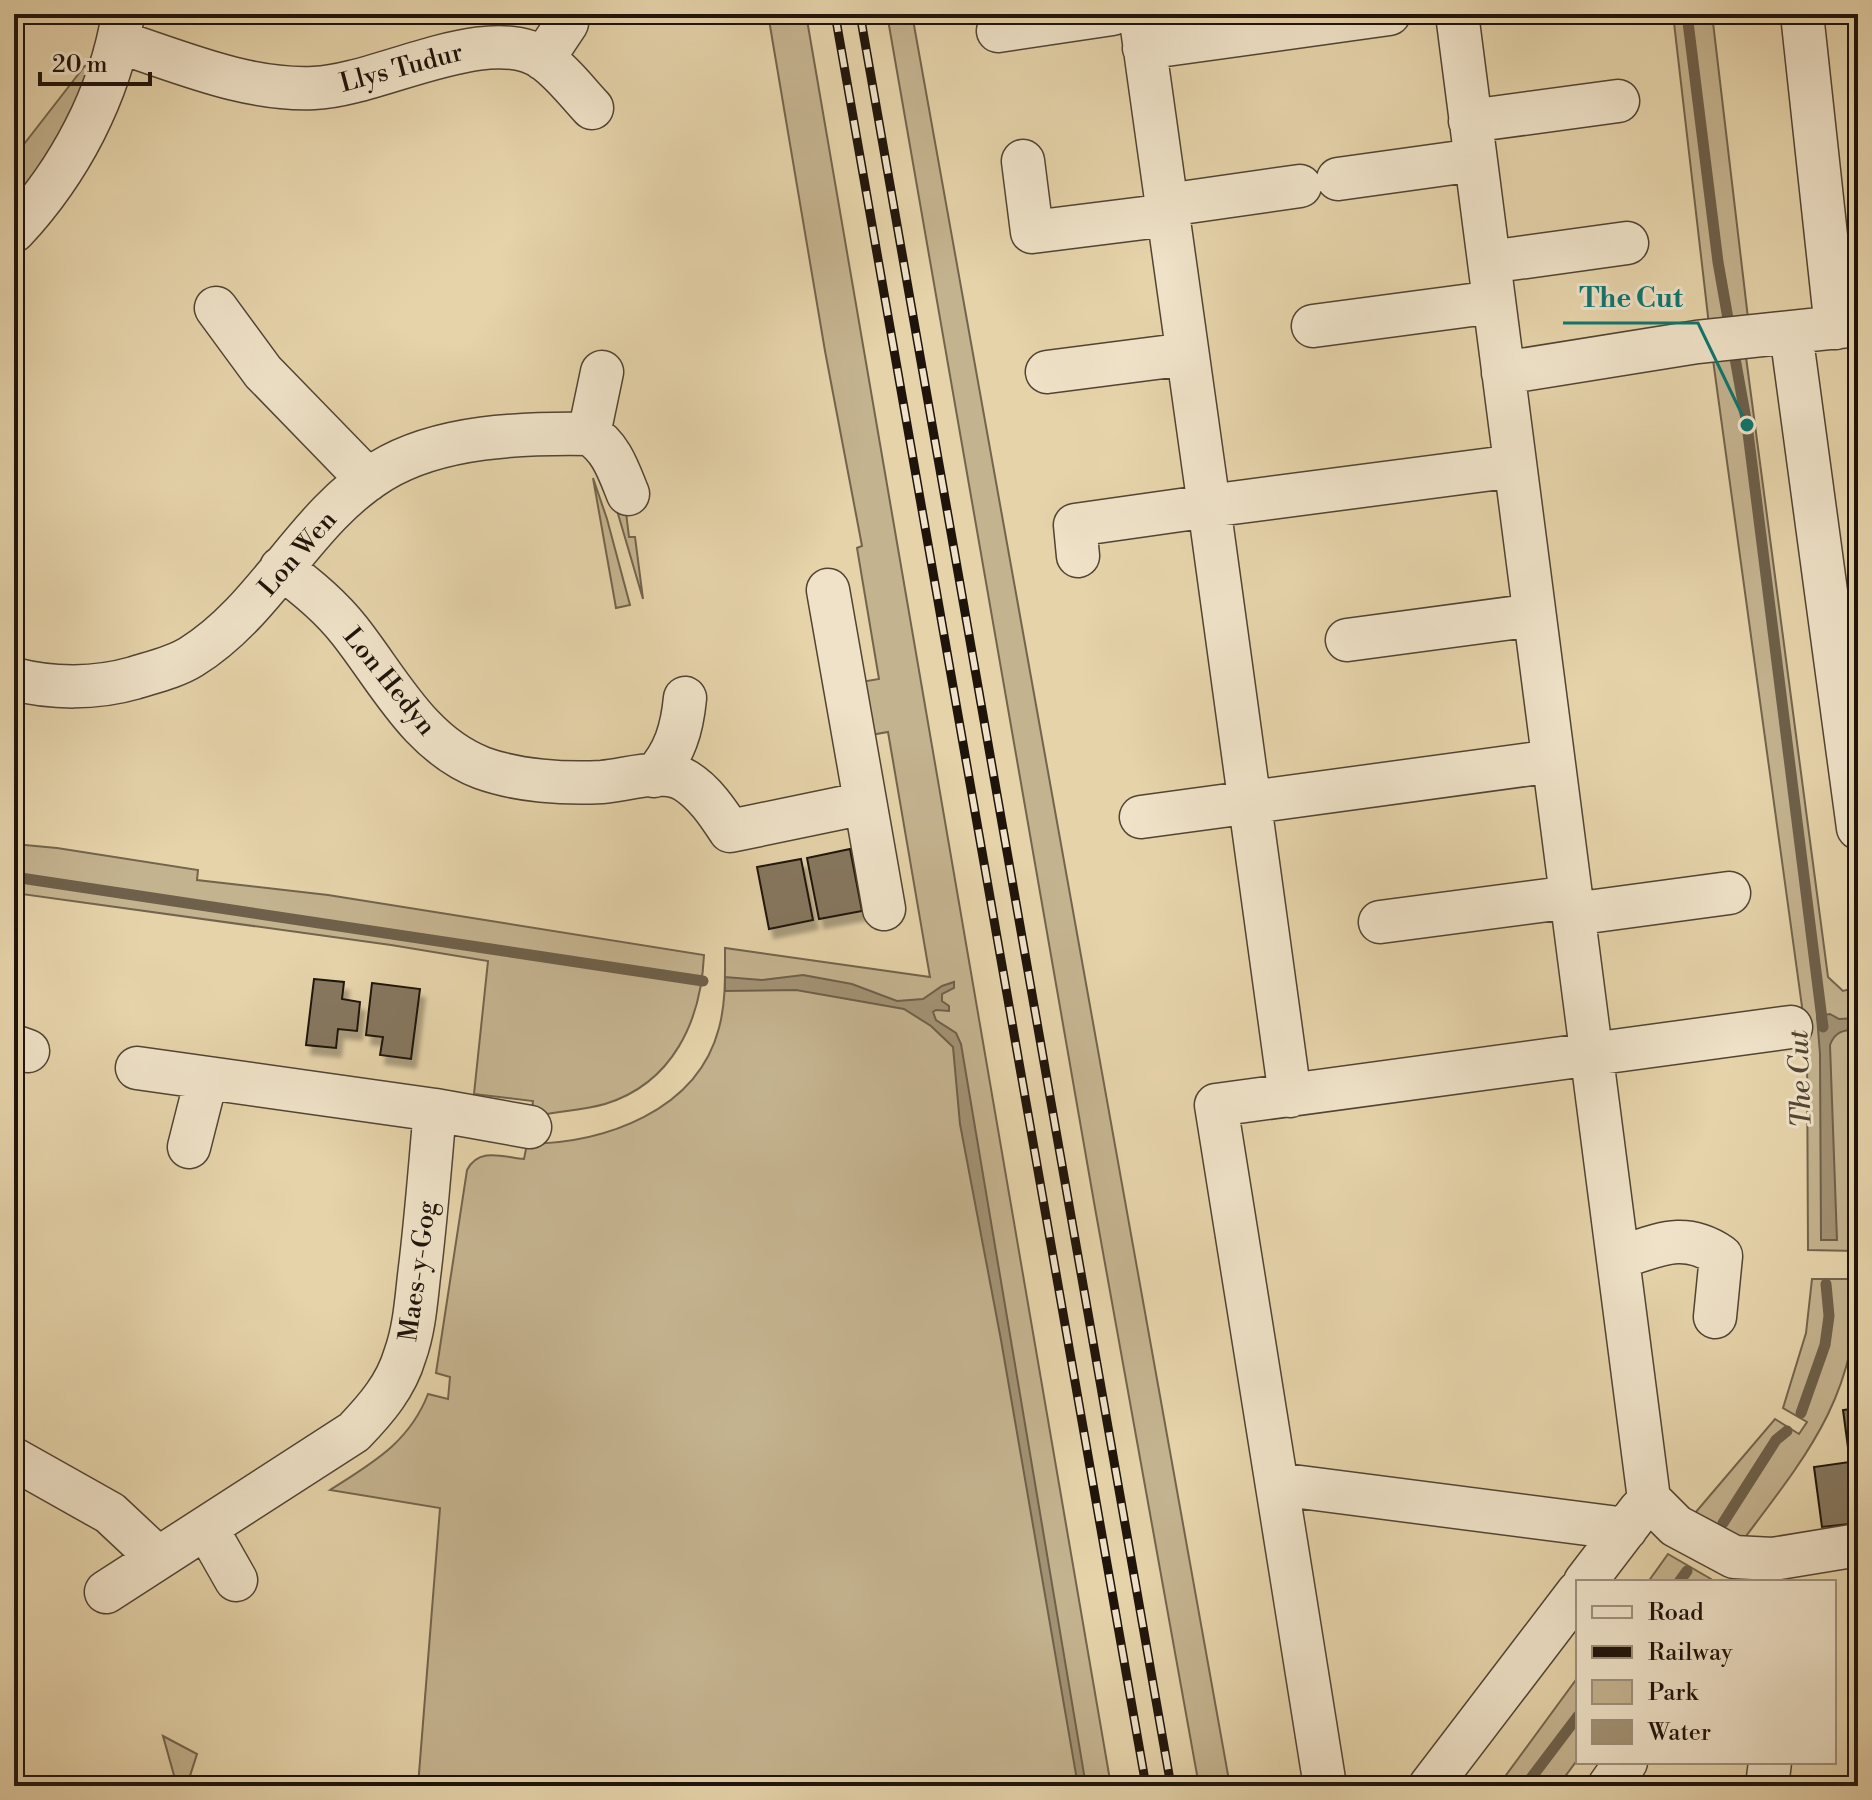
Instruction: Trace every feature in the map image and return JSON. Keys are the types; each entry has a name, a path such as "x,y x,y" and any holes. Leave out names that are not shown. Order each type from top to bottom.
{"street":[{"path":"998,31 1112,14"},
{"path":"1290,1096 1142,31 1389,14"},
{"path":"1457,14 1650,1518"},
{"path":"1503,373 1697,342 1847,326 1802,14"},
{"path":"543,59 567,23"},
{"path":"14,231 58,179 91,117 121,28"},
{"name":"Llys Tudur","path":"121,28 244,82 314,88 352,83 476,47 505,46 543,59 592,108"},
{"path":"1023,161 1032,232 1319,183 1618,101"},
{"path":"1313,326 1491,282 1627,243"},
{"path":"216,308 263,372 368,480"},
{"path":"1791,333 1858,828"},
{"path":"1047,372 1187,354"},
{"path":"602,372 589,434 607,448 628,494"},
{"name":"Lon Wen","path":"14,679 64,687 93,685 125,680 189,659 241,618 314,530 350,494 382,470 410,457 455,444 537,434 589,434"},
{"path":"1078,556 1075,525 1515,466"},
{"name":"Lon Hedyn","path":"281,568 319,599 348,629 395,695 425,729 455,755 481,767 512,776 602,782 670,776 687,781 717,811 730,831 865,803"},
{"path":"828,590 884,909"},
{"path":"1347,640 1534,615"},
{"path":"654,776 667,761 676,742 685,698"},
{"path":"1141,817 1553,761"},
{"path":"1380,922 1729,893"},
{"path":"1325,1786 1216,1105 1791,1027"},
{"path":"137,1068 435,1110 530,1127"},
{"path":"189,1147 206,1080"},
{"name":"Maes-y-Gog","path":"106,1592 354,1432 376,1409 405,1357 413,1326 435,1110"},
{"path":"1618,1258 1673,1241 1705,1245 1721,1256 1715,1317"},
{"path":"14,1459 110,1513 158,1558"},
{"path":"1277,1484 1650,1518 1768,1567 1858,1545"},
{"path":"1587,1580 1650,1518"},
{"path":"207,1529 236,1580"},
{"path":"1433,1785 1576,1595"},
{"path":"1609,1786 1625,1764"},
{"path":"1767,1786 1770,1764"}],"green space":[{"path":"768,14 806,14 1111,1786 418,1786 440,1508 330,1490 374,1461 400,1439 411,1426 428,1394 448,1399 450,1377 436,1373 467,1170 478,1158 485,1156 524,1159 527,1144 586,1137 616,1129 644,1117 669,1101 691,1081 708,1057 719,1028 724,998 725,948 930,977 888,732 865,736 855,683 879,679 857,548 862,546 825,351"},
{"path":"887,14 912,14 1230,1786 1199,1786"},
{"path":"1673,14 1712,14 1748,318 1709,325"},
{"path":"94,54 73,113 46,162 14,203 14,157"},
{"path":"1746,357 1828,977 1843,991 1858,987 1857,1251 1808,1250 1807,1043 1713,360"},
{"path":"593,478 607,519 630,605 616,608"},
{"path":"625,504 629,537 635,537 643,599 616,507"},
{"path":"14,844 198,870 197,880 328,895 704,955 697,1003 679,1046 649,1081 605,1104 531,1117 533,1101 474,1094 488,961 14,893"},
{"path":"1812,1279 1858,1279 1856,1320 1849,1356 1839,1389 1808,1450 1743,1540 1695,1513 1775,1419 1799,1434 1807,1422 1783,1408 1806,1333"},
{"path":"1668,1554 1711,1579 1710,1580 1649,1580"},
{"path":"1576,1680 1576,1762 1558,1786 1498,1786"},
{"path":"163,1736 197,1754 189,1779 198,1786 177,1786"}],"water":[{"path":"803,975 852,984 897,1001 923,999 954,982 954,988 942,994 942,1001 949,1006 949,1011 933,1012 936,1020 956,1033 961,1044 1086,1786 1078,1786 1001,1340 960,1124 953,1047 931,1026 904,1009 796,990 725,991 725,977 762,980"},
{"path":"1830,1014 1839,1019 1858,1018 1858,1029 1841,1032 1830,1045 1837,1240 1821,1240 1817,1016"}],"building":[{"path":"850,849 862,911 819,919 807,858"},
{"path":"801,859 813,920 769,929 757,867"},
{"path":"314,979 344,982 342,999 360,1002 357,1031 338,1029 336,1048 306,1045"},
{"path":"372,983 420,989 411,1059 380,1055 383,1037 366,1035"},
{"path":"1858,1408 1858,1523 1822,1527 1814,1467 1850,1462 1843,1410"}],"waterway":[{"name":"The Cut","path":"1687,14 1718,262 1730,330"},
{"name":"The Cut","path":"1733,347 1747,425 1823,1027"},
{"path":"14,877 703,981"},
{"name":"The Cut","path":"1801,1413 1825,1345 1829,1316 1826,1284"},
{"name":"The Cut","path":"1723,1523 1776,1440 1787,1431"},
{"name":"The Cut","path":"1680,1580 1687,1571"},
{"name":"The Cut","path":"1525,1786 1576,1719"}],"railway":[{"path":"835,14 1146,1786"},
{"path":"860,14 1171,1786"}],"place":[{"name":"The Cut","path":"1747,425"}]}
